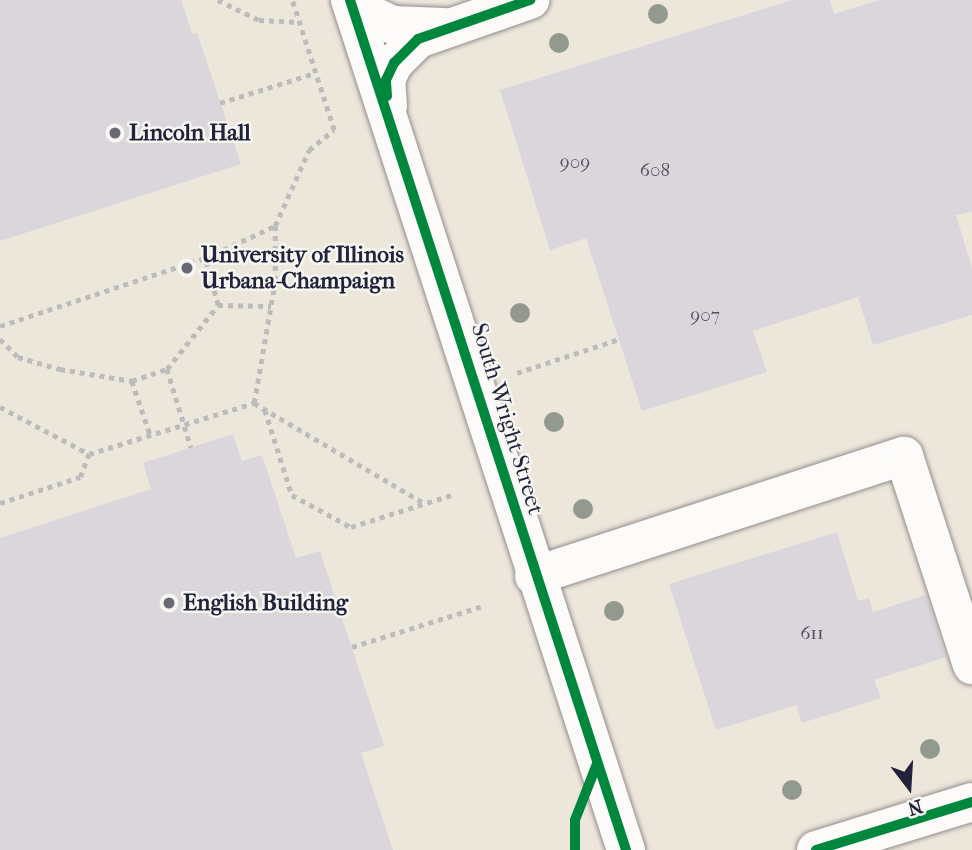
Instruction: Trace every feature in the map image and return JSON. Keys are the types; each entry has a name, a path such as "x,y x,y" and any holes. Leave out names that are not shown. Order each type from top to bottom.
{"street":[{"path":"388,113 386,80 394,63 418,39 443,27 530,0"},
{"path":"351,3 393,25 443,27"},
{"name":"South Wright Street","path":"351,3 534,576 626,850"},
{"path":"534,576 904,456 972,665"},
{"path":"817,850 972,802"}],"path":[{"path":"218,0 259,20 299,22"},
{"path":"254,403 271,306 275,226 309,150 334,130 292,0"},
{"path":"220,103 315,73"},
{"path":"0,326 205,258 275,226"},
{"path":"205,258 218,305"},
{"path":"218,305 271,306"},
{"path":"0,339 18,357 132,381 167,369 218,305"},
{"path":"474,385 619,339"},
{"path":"167,369 191,447"},
{"path":"132,381 150,434"},
{"path":"0,407 89,454 254,403 425,504"},
{"path":"265,410 292,495 351,527 451,495"},
{"path":"0,503 80,477 89,454"},
{"path":"352,647 486,605"}],"building":[{"name":"Lincoln Hall","path":"0,0 181,0 192,34 197,33 241,164 0,241"},
{"path":"792,0 830,0 834,14 879,0 972,0 972,212 956,215 972,268 972,315 873,345 858,297 753,331 767,372 642,411 586,238 550,250 500,90"},
{"name":"English Building","path":"233,434 242,461 262,455 296,558 320,551 384,746 361,753 393,850 0,850 0,538 151,489 143,463"},
{"path":"837,532 858,601 869,598 873,612 926,595 946,657 874,680 881,698 802,723 796,705 716,730 669,584"}],"cycle path":[{"path":"350,0 626,850"},
{"path":"387,96 386,80 394,63 418,39 530,0"},
{"path":"575,850 575,820 597,764"},
{"path":"816,850 972,802"}],"place":[{"name":"Lincoln Hall","path":"115,133"},
{"name":"University of Illinois Urbana-Champaign","path":"187,268"},
{"name":"English Building","path":"169,603"}]}
